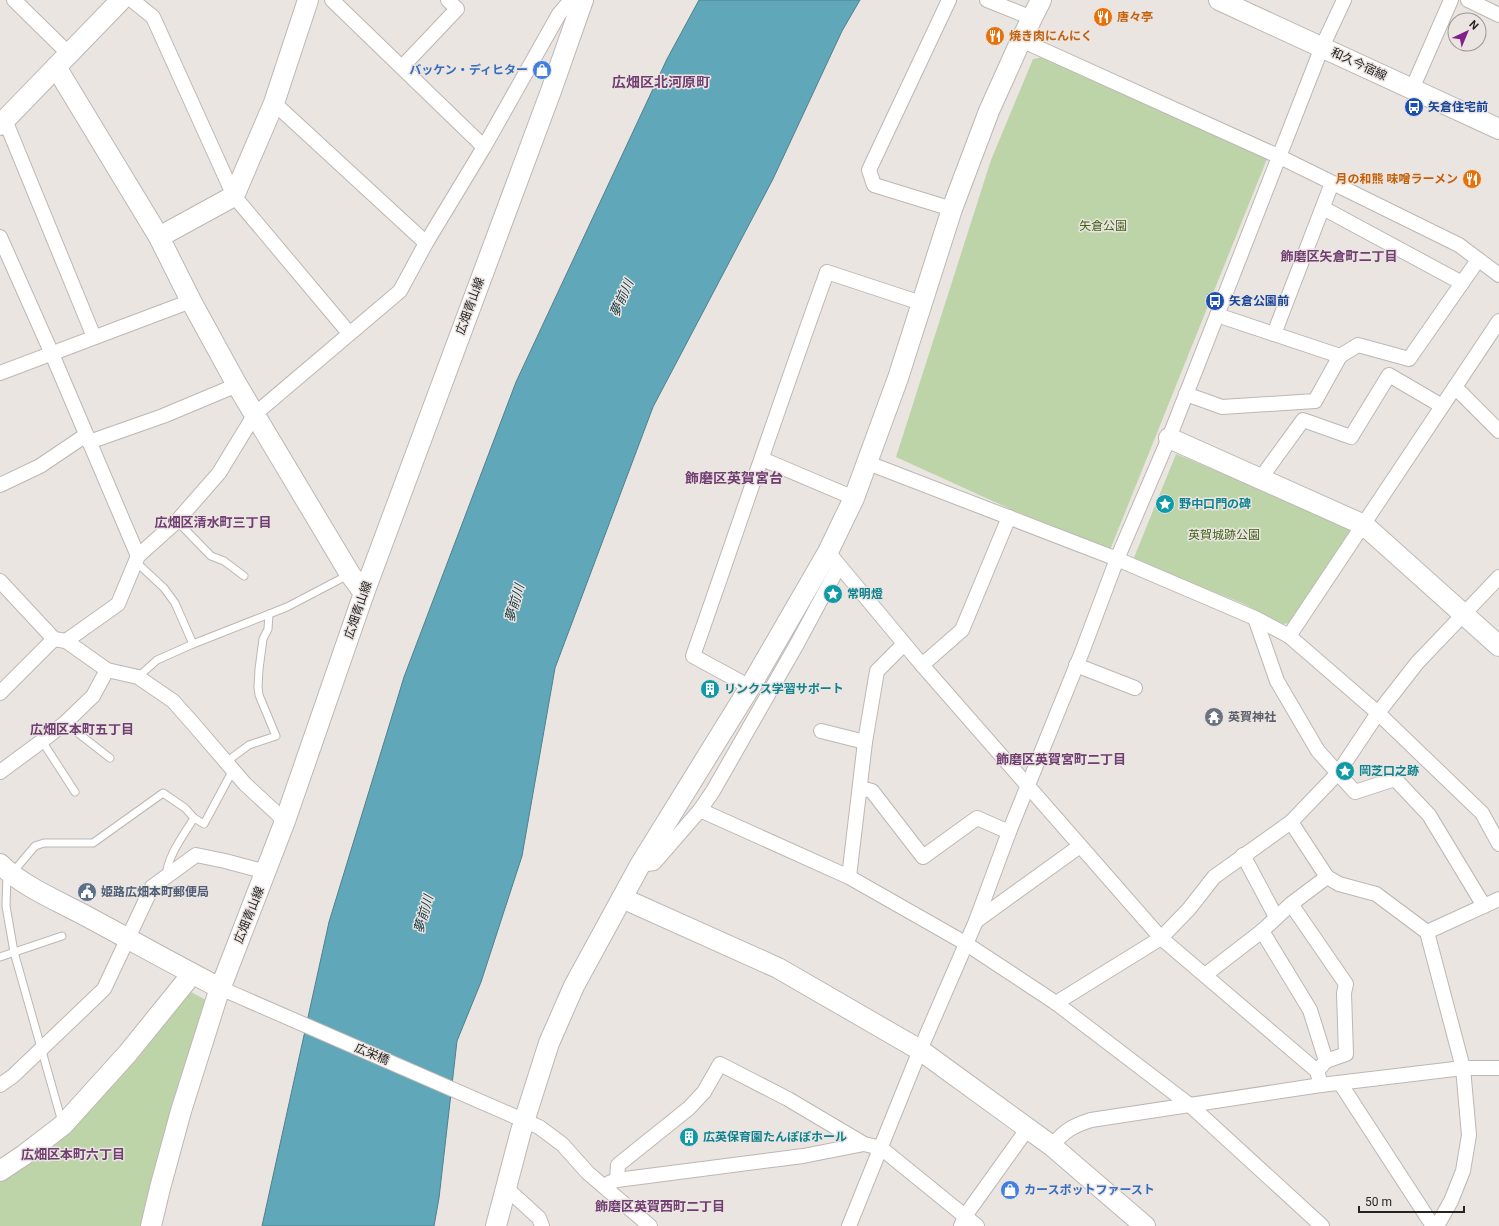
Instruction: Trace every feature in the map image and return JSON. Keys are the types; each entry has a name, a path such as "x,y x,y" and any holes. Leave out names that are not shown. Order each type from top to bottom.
{"street":[{"path":"14,0 63,60 160,237 191,301 237,385 350,574 364,593"},
{"path":"94,337 2,123 121,0"},
{"path":"132,0 153,17 234,196 349,334"},
{"path":"160,237 234,196 274,103 308,0"},
{"path":"332,0 484,147"},
{"path":"402,67 457,9 448,0"},
{"path":"0,693 60,640 118,604 136,559 177,521 219,473 255,414 400,291 426,243 484,147 559,14 571,0"},
{"name":"広畑青山線","path":"151,1226 182,1110 220,988 285,821 364,593 551,91 583,0"},
{"path":"949,0 869,170 874,185 952,209"},
{"path":"987,0 1032,18"},
{"path":"640,865 654,863 700,810 789,657 834,559 854,498 898,378 952,209 989,111 1020,40 1042,0"},
{"name":"和久今宿線","path":"1219,0 1499,129"},
{"path":"849,1226 920,1050 965,943 976,921 1009,832 1117,559 1169,438 1322,47 1344,0"},
{"path":"1412,89 1451,0"},
{"path":"1468,0 1499,15"},
{"path":"1020,40 1280,157 1459,245 1499,275"},
{"path":"274,103 426,243"},
{"path":"1274,334 1332,183"},
{"path":"1323,208 1462,282"},
{"path":"0,236 88,438 136,559"},
{"path":"1186,394 1222,407 1315,401 1340,356 1358,345 1409,359 1478,260"},
{"path":"750,687 693,656 827,272 921,303"},
{"path":"0,373 191,301"},
{"path":"1217,315 1340,356"},
{"path":"1289,636 1499,321"},
{"path":"1260,479 1303,420 1351,438 1390,375 1442,406"},
{"path":"0,485 40,466 88,438 163,416 237,385"},
{"path":"1455,387 1499,431"},
{"path":"1169,438 1364,524 1499,646"},
{"path":"762,459 854,498"},
{"path":"868,463 1117,559 1255,618 1289,636 1378,713 1482,813 1499,844"},
{"path":"922,665 962,630 1009,517"},
{"path":"496,1226 505,1187 524,1120 549,1043 574,986 640,865 750,687 834,559"},
{"path":"834,559 922,665 1161,938 1317,1071 1321,1085"},
{"path":"1056,1003 1161,938 1189,909 1214,877 1291,822 1338,773 1378,713 1416,663 1499,577"},
{"path":"0,580 60,640 106,670 138,677 173,701 245,784 285,821"},
{"path":"1255,618 1277,680 1318,751 1355,792 1395,779 1429,815 1484,906"},
{"path":"849,877 865,742 877,671 904,644"},
{"path":"1076,665 1135,688"},
{"path":"0,772 65,723 94,696 106,670"},
{"path":"821,731 865,742"},
{"path":"860,788 872,791 923,857 977,818 1009,832"},
{"path":"700,810 849,877 965,943 1056,1003 1191,1106 1322,1226"},
{"path":"1291,822 1327,877 1339,884 1376,894 1427,932 1463,1068 1469,1135 1463,1171 1451,1201 1437,1226"},
{"path":"976,921 1080,846"},
{"path":"0,1085 13,1076 104,989 152,887 196,855 226,861 266,872"},
{"path":"1243,855 1276,917"},
{"path":"5,870 39,891 220,988"},
{"path":"1205,975 1262,931 1291,904 1327,877"},
{"path":"622,898 778,968 920,1050 1052,1146 1145,1226"},
{"path":"1427,932 1499,899"},
{"path":"1291,904 1346,984 1344,993 1346,1054 1326,1061 1317,1071"},
{"path":"1262,931 1310,1010 1326,1061"},
{"path":"0,1171 24,1155 63,1125 128,1053 192,974"},
{"name":"広栄橋","path":"220,988 539,1127 555,1138 602,1185 650,1226"},
{"path":"617,1180 618,1165 689,1108 704,1092 720,1064 788,1099 864,1144 881,1148 963,1221 977,1226"},
{"path":"1052,1146 1062,1134 1075,1125 1090,1120 1191,1106 1321,1085 1463,1068 1499,1068"},
{"path":"1340,1083 1433,1226"},
{"path":"963,1221 1028,1128"},
{"path":"602,1185 617,1180 803,1156 864,1144"},
{"path":"505,1187 539,1218 542,1226"}],"lane":[{"path":"177,521 211,556 224,561 244,576"},
{"path":"136,559 164,588 174,603 193,644"},
{"path":"138,677 157,660 193,644 287,607 350,574"},
{"path":"63,1125 14,952 6,906 5,870 34,846 44,843 93,843 163,793 185,808 194,818 204,824 229,766 249,745 276,736 259,695 258,687 258,669 263,639 268,629 269,614"},
{"path":"65,723 110,758"},
{"path":"42,741 75,792"},
{"path":"166,878 166,870 174,850 194,818"},
{"path":"0,957 62,936"}],"green space":[{"name":"矢倉公園","path":"1043,57 1267,159 1110,550 1010,509 896,457 991,160 1033,59"},
{"name":"英賀城跡公園","path":"1176,454 1322,514 1348,527 1350,533 1290,623 1283,624 1242,603 1133,560"},
{"path":"189,991 206,1000 143,1226 0,1226 0,1179"}],"water":[{"name":"夢前川","path":"699,0 860,0 842,31 773,179 653,407 555,668 522,856 481,982 457,1041 439,1198 434,1226 262,1226 329,922 404,677 516,382 667,59"}],"place":[{"name":"唐々亭","path":"1103,17"},
{"name":"焼き肉にんにく","path":"995,36"},
{"name":"バッケン・ディヒター","path":"542,70"},
{"name":"矢倉住宅前","path":"1414,107"},
{"name":"月の和熊 味噌ラーメン","path":"1472,179"},
{"name":"矢倉公園前","path":"1215,301"},
{"name":"野中口門の碑","path":"1165,504"},
{"name":"常明燈","path":"833,594"},
{"name":"リンクス学習サポート","path":"710,689"},
{"name":"英賀神社","path":"1214,717"},
{"name":"岡芝口之跡","path":"1345,771"},
{"name":"姫路広畑本町郵便局","path":"87,892"},
{"name":"広英保育園たんぽぽホール","path":"689,1137"},
{"name":"カースポットファースト","path":"1010,1190"}],"district":[{"name":"広畑区北河原町","path":"661,82"},
{"name":"飾磨区矢倉町二丁目","path":"1339,256"},
{"name":"飾磨区英賀宮台","path":"734,478"},
{"name":"広畑区清水町三丁目","path":"213,522"},
{"name":"広畑区本町五丁目","path":"82,729"},
{"name":"飾磨区英賀宮町二丁目","path":"1061,759"},
{"name":"広畑区本町六丁目","path":"73,1154"},
{"name":"飾磨区英賀西町二丁目","path":"660,1206"}]}
